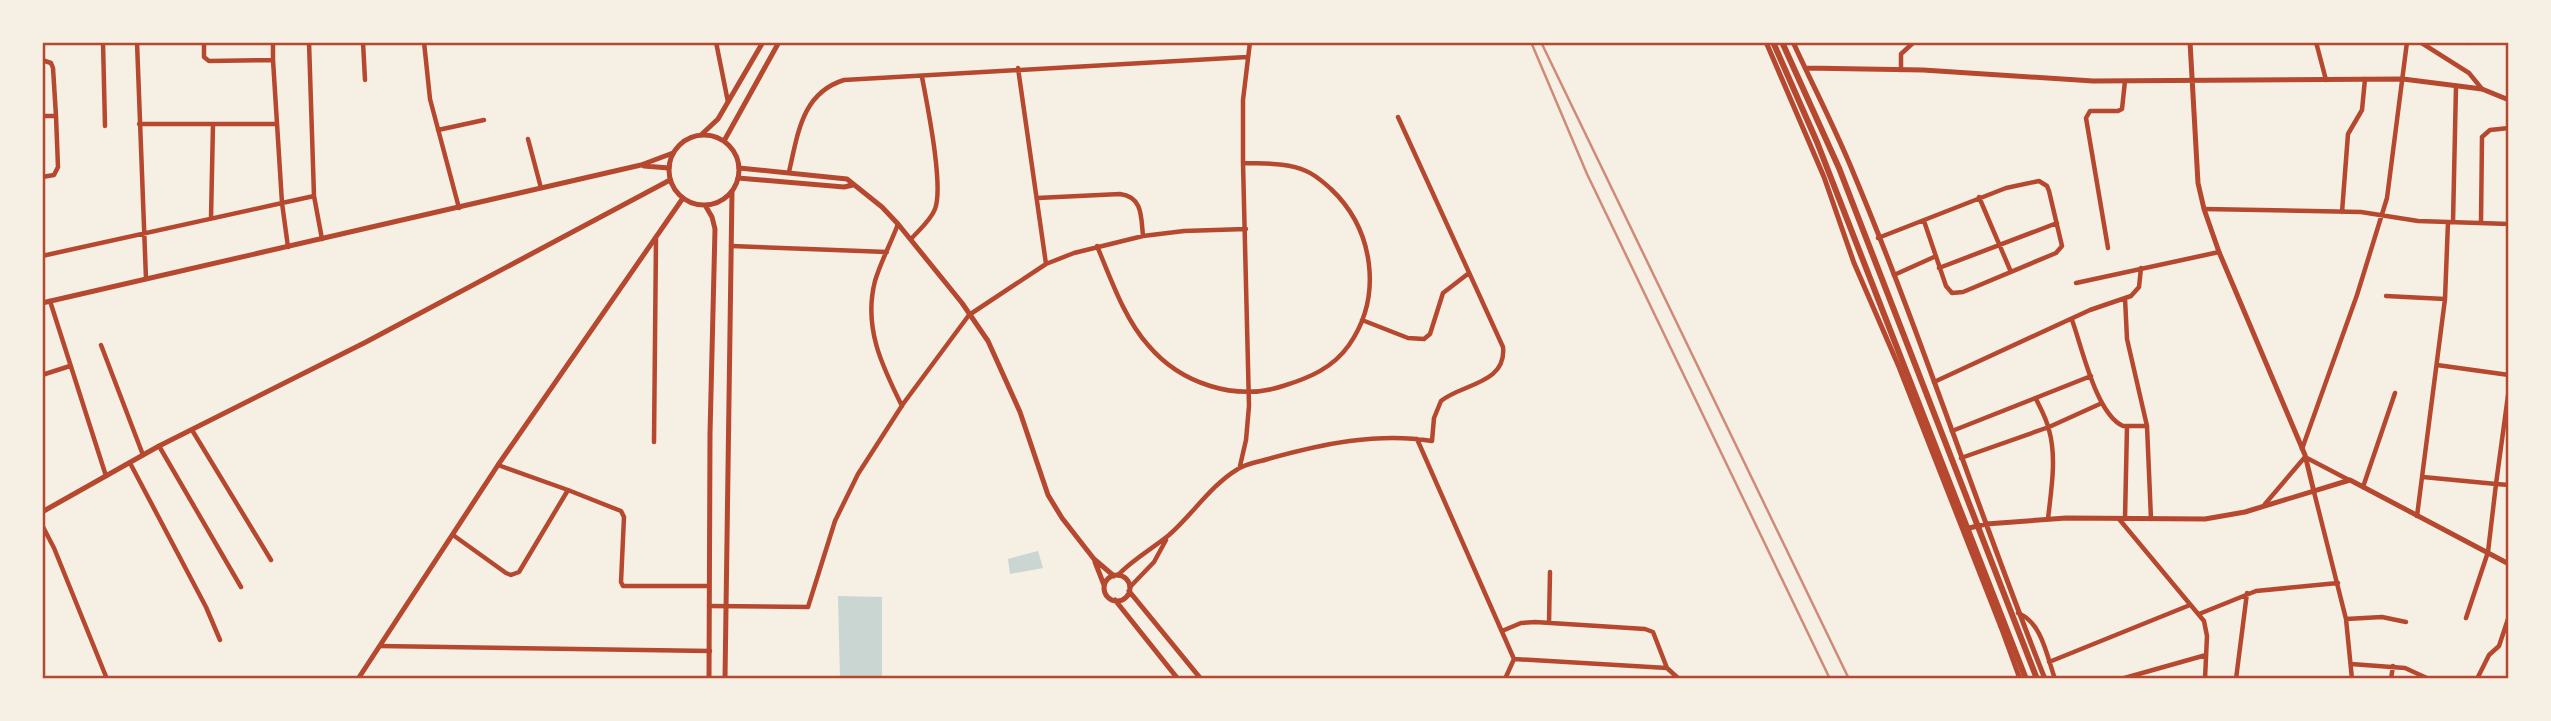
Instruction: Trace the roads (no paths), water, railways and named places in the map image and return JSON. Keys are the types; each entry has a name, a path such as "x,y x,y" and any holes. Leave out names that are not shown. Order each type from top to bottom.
{"main road":[{"path":"1773,42 1818,142 2026,679"},
{"path":"1782,42 1839,168 2037,679"}],"street":[{"path":"103,42 105,126"},
{"path":"137,42 146,279"},
{"path":"204,42 205,59 209,61 273,60"},
{"path":"271,42 282,203 288,247"},
{"path":"309,42 314,196 323,239"},
{"path":"363,42 365,80"},
{"path":"424,42 430,99 458,208"},
{"path":"716,42 728,103"},
{"path":"701,135 728,103 763,42"},
{"path":"724,141 779,42"},
{"path":"1240,467 1246,440 1248,392 1243,100 1250,42"},
{"path":"1766,42 1824,177 1854,263 1964,530 2020,679"},
{"path":"1793,42 1853,172 2017,613 2045,679"},
{"path":"1901,70 1901,54 1914,42"},
{"path":"2190,42 2198,183 2204,209 2219,252 2305,457 2346,619 2352,679"},
{"path":"2316,42 2326,80"},
{"path":"2302,449 2389,191 2407,42"},
{"path":"2420,42 2469,73 2482,89"},
{"path":"789,172 806,112 818,93 845,80 1247,57"},
{"path":"42,60 51,63 53,68 58,167 54,175 42,177"},
{"path":"1018,68 1046,264"},
{"path":"1805,68 1956,71 2092,81 2403,79 2482,89 2509,100"},
{"path":"911,239 932,215 937,198 931,127 922,77"},
{"path":"2342,212 2348,134 2362,110 2365,79"},
{"path":"2108,248 2086,118 2090,111 2122,109 2125,81"},
{"path":"2417,516 2445,299 2456,86"},
{"path":"42,116 56,116"},
{"path":"1104,585 1168,536 1240,467 1334,444 1362,440 1416,438 1432,441 1434,418 1441,401 1483,382 1496,371 1503,358 1503,347 1398,117"},
{"path":"438,130 484,120"},
{"path":"139,124 277,124"},
{"path":"211,218 213,124"},
{"path":"2481,222 2482,137 2490,130 2509,128"},
{"path":"725,679 732,191 739,168 732,150 724,141 713,136 690,138 680,144 673,153 669,168 670,180 683,198 694,204 705,205 724,198 732,191"},
{"path":"528,139 541,188"},
{"path":"42,303 641,166 673,153"},
{"path":"1097,246 1113,285 1137,330 1156,354 1199,382 1225,390 1248,392 1278,388 1306,379 1325,369 1348,347 1362,320 1369,293 1370,261 1365,242 1354,216 1319,177 1286,165 1243,163"},
{"path":"641,166 669,168"},
{"path":"739,168 844,178 872,198 898,223 962,303 988,341 1008,383 1048,495 1062,518 1094,559 1116,575 1127,579 1130,589 1202,679"},
{"path":"738,178 844,187 853,185"},
{"path":"42,512 159,446 366,342 670,180"},
{"path":"1878,238 1979,197 2039,181 2047,186 2062,243 2060,250 2011,272 1951,293 1938,268 1924,220"},
{"path":"1037,198 1120,194 1129,196 1139,206 1143,236"},
{"path":"42,256 314,196"},
{"path":"1979,197 2011,272"},
{"path":"358,679 498,465 683,198"},
{"path":"705,205 715,229 709,679"},
{"path":"2204,209 2382,214 2410,220 2509,225"},
{"path":"898,223 876,278 872,295 872,329 882,365 902,406"},
{"path":"1938,268 2057,223"},
{"path":"709,606 808,607 835,521 858,474 902,406 969,315 1046,264 1097,246 1184,231 1246,229"},
{"path":"654,442 656,239"},
{"path":"731,246 887,252"},
{"path":"2076,283 2219,252"},
{"path":"1893,275 1934,257"},
{"path":"1933,383 2090,310 2125,298 2138,290 2141,268"},
{"path":"1362,320 1408,338 1424,339 1430,334 1443,293 1469,273"},
{"path":"2386,296 2445,299"},
{"path":"2125,298 2127,339 2147,426 2151,519"},
{"path":"50,301 106,476"},
{"path":"2072,320 2091,376 2112,419 2127,427 2147,426"},
{"path":"101,345 143,455"},
{"path":"2437,365 2509,375"},
{"path":"42,375 70,366"},
{"path":"1950,431 2091,376"},
{"path":"2466,618 2488,552 2509,388"},
{"path":"2363,487 2395,393"},
{"path":"2036,399 2049,427 2053,465 2048,519"},
{"path":"1960,458 2049,427 2102,402"},
{"path":"2127,427 2122,519 2199,614 2205,627 2205,679"},
{"path":"192,430 271,560"},
{"path":"1416,438 1514,659 1506,679"},
{"path":"159,446 241,587"},
{"path":"2305,457 2509,564"},
{"path":"2265,504 2305,457"},
{"path":"2500,458 2509,459"},
{"path":"130,463 206,607 220,640"},
{"path":"498,465 621,511 624,517 623,586 709,586"},
{"path":"2423,477 2509,485"},
{"path":"1964,530 1986,524 2048,519 2205,519 2245,512 2350,480"},
{"path":"453,535 506,573 515,574 519,572 568,490"},
{"path":"42,525 107,679"},
{"path":"1115,600 1124,598 1154,562 1168,536"},
{"path":"1094,559 1105,593 1115,600 1178,679"},
{"path":"1549,623 1550,572"},
{"path":"2199,614 2247,593 2338,583"},
{"path":"2236,679 2247,593"},
{"path":"2049,662 2190,605"},
{"path":"2001,627 2007,616 2017,613 2024,615 2034,625 2055,679"},
{"path":"2477,679 2489,655 2499,646 2509,616"},
{"path":"2346,619 2382,617 2406,622"},
{"path":"1502,631 1525,623 1650,630 1657,639 1667,668 1679,679"},
{"path":"380,646 710,651"},
{"path":"2121,679 2206,655"},
{"path":"1514,659 1667,668"},
{"path":"2351,663 2393,666 2414,671 2429,679"},
{"path":"2391,679 2393,666"}],"railway":[{"path":"1531,42 1587,174 1830,679"},
{"path":"1541,42 1849,679"}]}
